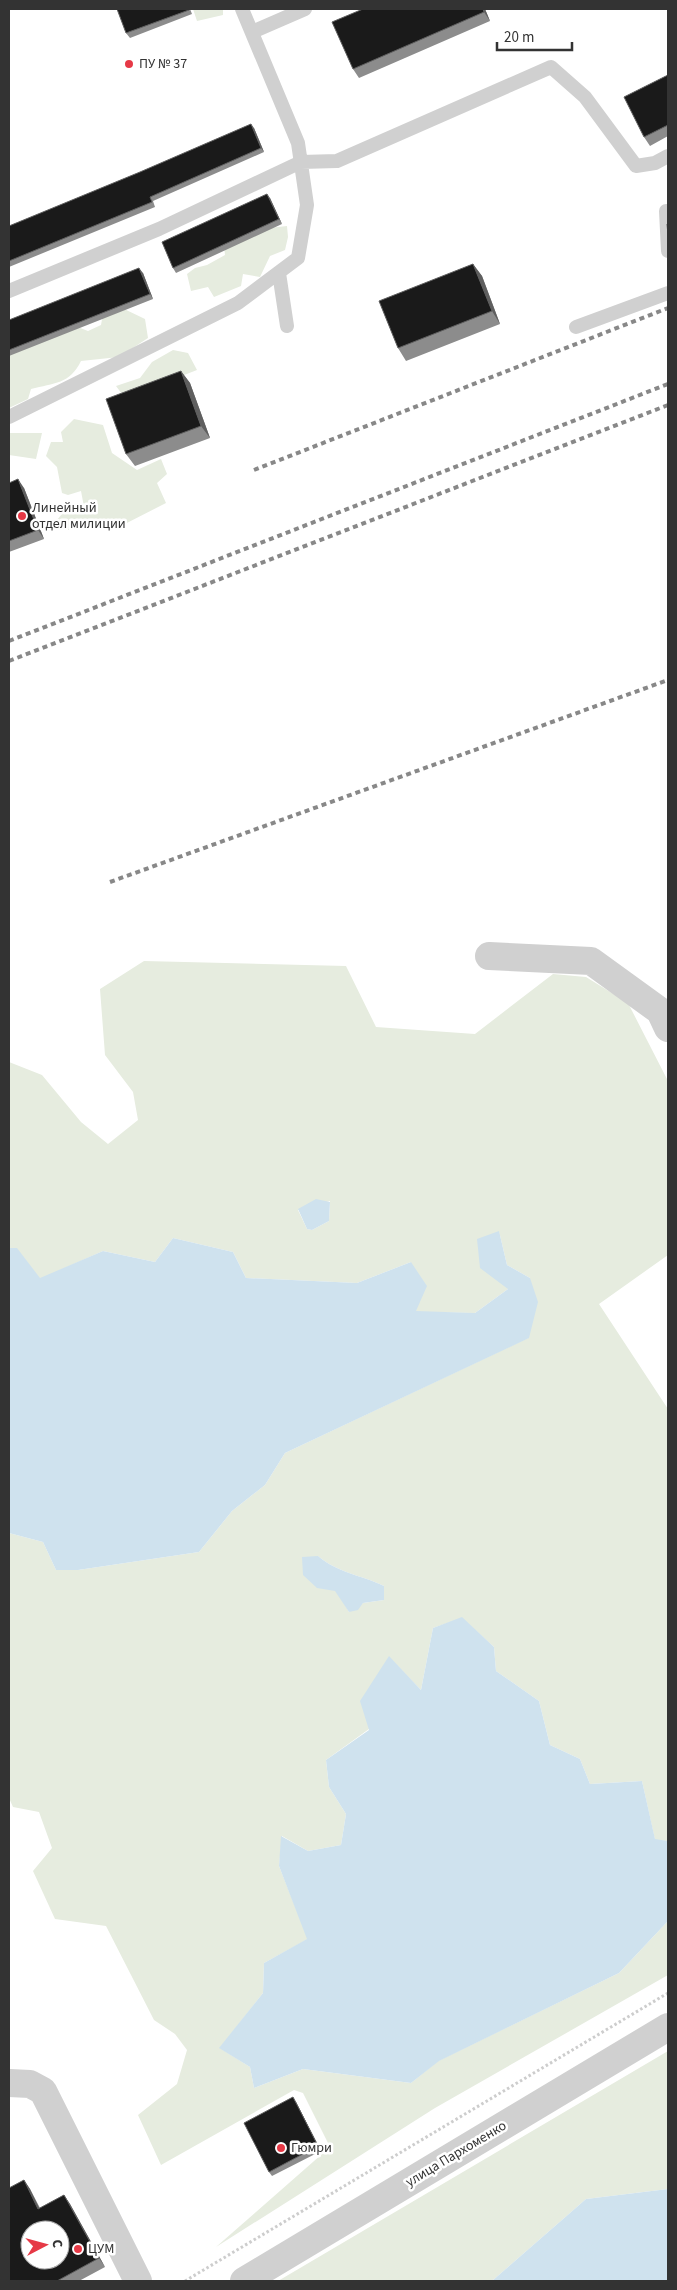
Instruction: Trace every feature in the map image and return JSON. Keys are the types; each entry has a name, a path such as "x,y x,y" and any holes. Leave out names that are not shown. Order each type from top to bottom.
{"street":[{"path":"489,956 591,961 666,1016"},
{"name":"улица Пархоменко","path":"244,2281 668,2027"},
{"path":"9,2083 30,2084 43,2091 138,2281"}],"lane":[{"path":"9,417 238,303 298,258 308,205 298,143 242,9"},
{"path":"252,32 305,9"},
{"path":"9,291 159,229 301,162 337,161 551,67 585,97 636,166 655,162 668,156"},
{"path":"668,211 666,211 668,251"},
{"path":"279,272 287,326"},
{"path":"576,327 668,293"}],"path":[{"path":"185,2281 668,1993"}],"shaded area":[{"path":"193,9 223,9 223,15 197,21"},
{"path":"287,226 288,237 285,250 270,256 260,277 243,274 241,286 214,297 208,287 191,291 187,274 195,268 207,265 225,255 224,245 269,228"},
{"path":"120,307 145,319 148,338 119,357 81,361 77,369 66,378 54,384 31,389 28,399 9,408 9,348 70,324 88,331 101,325 104,308"},
{"path":"173,350 188,353 197,370 125,398 116,386 140,378 152,362"},
{"path":"74,419 103,425 112,453 137,470 161,459 167,474 157,483 166,503 119,527 68,530 56,521 68,507 84,507 81,491 68,495 62,493 57,467 46,456 51,442 63,442 61,432"},
{"path":"9,433 42,433 36,459 9,455"},
{"path":"144,961 346,966 376,1027 475,1034 553,974 586,977 628,1003 668,1081 668,1255 599,1304 668,1409 668,1841 655,1840 642,1781 590,1784 580,1759 550,1745 539,1701 496,1671 494,1647 462,1618 433,1628 421,1690 389,1657 369,1729 326,1760 329,1787 346,1814 341,1845 308,1851 282,1836 279,1866 308,1939 264,1963 263,1993 220,2048 250,2067 254,2088 303,2069 411,2083 438,2061 619,1973 668,1921 668,1975 435,2108 216,2247 330,2147 303,2093 294,2090 161,2165 138,2115 177,2084 187,2050 175,2034 154,2020 106,1926 55,1919 33,1871 52,1848 39,1812 13,1807 9,1798 9,1533 43,1542 56,1570 78,1570 199,1552 232,1511 265,1485 285,1453 528,1338 530,1278 507,1265 499,1231 508,1289 475,1313 416,1312 411,1262 357,1283 246,1278 233,1252 173,1238 155,1262 103,1251 40,1279 17,1249 9,1248 9,1062 42,1075 81,1122 108,1144 138,1120 133,1092 105,1055 100,989","holes":["330,1201 329,1221 312,1230 307,1229 298,1210","318,1556 342,1570 384,1586 384,1600 363,1603 349,1612"]},
{"path":"668,2051 668,2189 586,2199 492,2281 278,2281"}],"water":[{"path":"316,1199 330,1202 329,1221 312,1230 307,1229 298,1209"},
{"path":"499,1231 507,1265 530,1278 538,1302 529,1338 285,1453 265,1485 232,1511 199,1552 78,1570 56,1570 43,1542 9,1533 9,1248 17,1248 40,1278 103,1251 155,1262 173,1238 233,1252 246,1278 357,1283 411,1262 427,1286 416,1311 475,1313 508,1289 480,1268 477,1239"},
{"path":"318,1556 342,1570 384,1586 384,1600 363,1603 358,1610 349,1612 335,1591 317,1588 303,1575 302,1557"},
{"path":"462,1617 494,1647 496,1671 539,1701 550,1745 580,1759 590,1784 642,1781 655,1839 668,1841 668,1921 619,1973 439,2061 411,2083 303,2069 254,2088 250,2067 219,2048 263,1993 264,1963 307,1939 279,1866 281,1836 308,1851 341,1845 346,1814 329,1787 326,1760 369,1730 360,1701 389,1656 421,1690 433,1628"},
{"path":"668,2189 668,2281 492,2281 586,2199"}],"building":[{"path":"117,9 188,9 189,10 126,33"},
{"path":"363,9 483,9 484,12 353,69 332,22"},
{"path":"668,75 668,125 644,137 624,97"},
{"path":"251,124 261,148 150,197 152,202 9,261 9,226"},
{"path":"267,194 279,219 173,268 162,242"},
{"path":"473,264 492,311 398,348 379,301"},
{"path":"139,268 150,294 9,350 9,320"},
{"path":"181,371 201,426 126,454 106,399"},
{"name":"Линейный отдел милиции","path":"18,479 38,530 9,541 9,483"},
{"path":"293,2097 318,2146 269,2172 244,2123"},
{"path":"24,2180 38,2209 64,2195 99,2258 57,2281 9,2281 9,2188"}],"railway":[{"path":"254,470 668,308"},
{"path":"9,641 668,384"},
{"path":"9,661 668,405"},
{"path":"110,882 668,680"}],"place":[{"name":"ПУ № 37","path":"129,64"},
{"name":"Линейный отдел милиции","path":"22,516"},
{"name":"Гюмри","path":"281,2148"},
{"name":"ЦУМ","path":"78,2249"}]}
